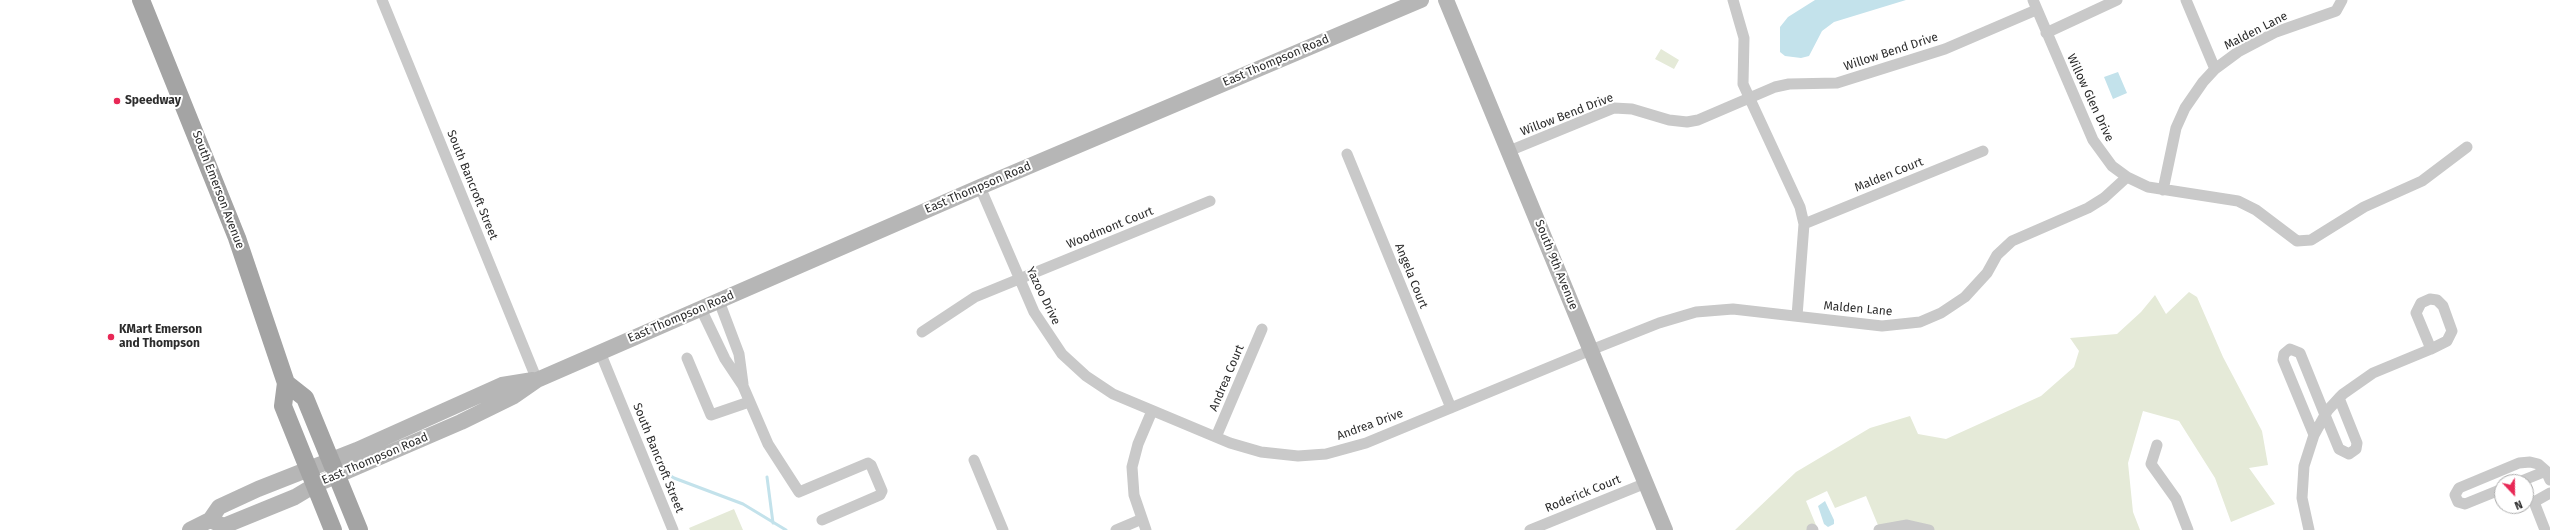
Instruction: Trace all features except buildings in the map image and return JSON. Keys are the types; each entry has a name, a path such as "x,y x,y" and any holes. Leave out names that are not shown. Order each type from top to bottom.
{"main road":[{"name":"South Emerson Avenue","path":"141,0 237,238 286,383 283,406 333,530"},
{"name":"East Thompson Road","path":"190,530 210,520 219,507 334,468 502,386 537,380 980,187 1421,0"},
{"name":"South 9th Avenue","path":"1446,0 1665,530"},
{"path":"286,383 305,398 359,530"}],"street":[{"name":"South Bancroft Street","path":"382,0 537,380"},
{"path":"2046,32 2117,0"},
{"path":"2186,0 2215,69"},
{"name":"Malden Lane","path":"2163,190 2171,145 2179,120 2195,93 2215,69 2238,52 2276,32 2336,11 2342,0"},
{"path":"1734,5 1744,38 1743,79 1749,98 1800,207 1804,224 1798,316"},
{"name":"Willow Bend Drive","path":"1509,151 1614,108 1632,109 1669,120 1687,122 1698,120 1766,90 1789,84 1837,83 1945,49 2034,5"},
{"name":"Willow Glen Drive","path":"2034,5 2095,144 2106,160 2127,177 2148,187 2238,201 2256,210 2297,241 2311,240 2364,207 2422,181 2467,147"},
{"name":"Malden Court","path":"1804,224 1983,151"},
{"name":"Angela Court","path":"1347,154 1451,408"},
{"name":"Malden Lane","path":"1591,350 1675,317 1708,309 1733,308 1882,326 1913,323 1941,313 1972,291 1987,273 1997,256 2012,242 2088,208 2100,201 2127,177"},
{"name":"Yazoo Drive","path":"980,187 1034,312 1048,336 1072,364 1113,394 1152,411"},
{"name":"Woodmont Court","path":"922,332 974,297 1210,201"},
{"path":"719,301 740,354 743,386"},
{"path":"701,309 721,353 743,386 768,444 799,492 868,463 871,465 882,494 822,520"},
{"name":"Andrea Court","path":"1216,437 1262,329"},
{"path":"2314,435 2284,362 2286,351 2293,349 2300,353 2339,449 2345,454 2354,452 2357,443 2339,398"},
{"path":"2309,530 2304,509 2302,485 2304,466 2314,435 2325,414 2339,398 2373,372 2430,349"},
{"name":"Andrea Drive","path":"1152,411 1216,437 1261,452 1298,456 1317,455 1366,443 1591,350"},
{"name":"South Bancroft Street","path":"600,352 673,530"},
{"path":"687,358 712,415 749,402"},
{"path":"1146,530 1134,495 1132,467 1138,444 1152,411"},
{"path":"2157,445 2151,464 2176,499 2188,530"},
{"path":"974,460 1003,530"},
{"path":"2494,492 2465,504 2456,500 2455,495 2459,488 2519,463 2533,462 2548,475"},
{"path":"2534,478 2548,475"},
{"name":"Roderick Court","path":"1530,530 1646,483"},
{"path":"2545,530 2534,502 2550,493"},
{"path":"1116,530 1142,519"},
{"path":"1879,530 1907,525 1929,530"}],"green space":[{"path":"1661,49 1679,60 1674,69 1655,59"},
{"path":"2189,292 2197,297 2223,357 2262,431 2268,465 2249,468 2275,504 2231,522 2215,478 2179,421 2143,411 2128,463 2133,512 2140,530 1880,530 1866,496 1835,508 1827,491 1806,501 1818,530 1735,530 1796,472 1870,428 1910,416 1918,434 1946,439 2041,396 2074,367 2079,351 2070,338 2117,334 2141,312 2155,295 2166,314"},
{"path":"734,509 743,530 690,530 689,528"}],"water":[{"path":"1815,0 1906,0 1834,22 1822,31 1809,56 1801,58 1785,56 1780,52 1780,27 1788,17"},
{"path":"2118,72 2127,93 2113,99 2104,77"},
{"path":"1825,501 1834,520 1834,524 1828,527 1824,524 1818,506"}],"waterway":[{"path":"659,462 666,473 674,478 743,504 786,530"},
{"path":"767,477 773,523"}],"place":[{"name":"Speedway","path":"117,101"},
{"name":"KMart Emerson and Thompson","path":"111,337"}]}
